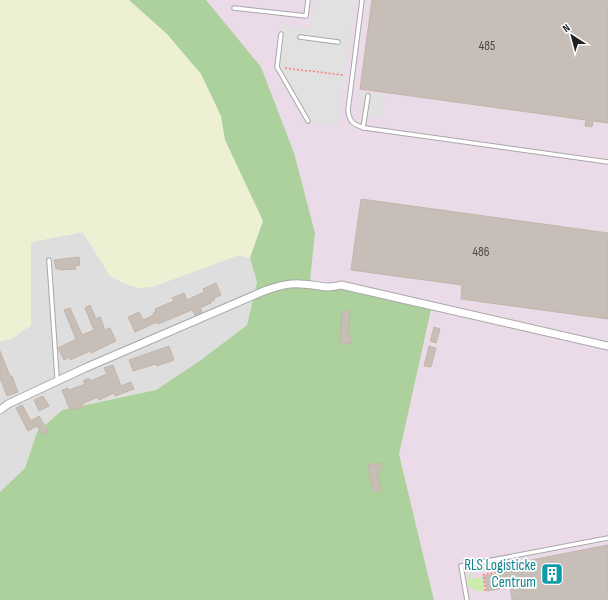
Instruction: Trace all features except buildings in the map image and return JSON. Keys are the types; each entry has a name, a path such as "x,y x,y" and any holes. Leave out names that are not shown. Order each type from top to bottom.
{"street":[{"path":"0,410 8,404 58,380 264,291 293,283 331,288 341,285 608,346"}],"lane":[{"path":"234,8 306,16 308,0"},
{"path":"362,0 348,110 349,117 352,122 363,128 608,162"},
{"path":"281,34 277,67 308,121"},
{"path":"300,38 338,42"},
{"path":"363,128 368,96"},
{"path":"50,260 54,342 58,380"},
{"path":"467,600 461,566 608,538"}],"path":[{"path":"281,67 343,76"},
{"path":"486,591 483,574 505,570 504,564"}],"shaded area":[{"path":"206,0 608,0 608,600 434,600 399,454 431,311 310,281 315,233"},
{"path":"314,0 356,0 338,127 304,123 274,66 281,24 310,29"},
{"path":"360,92 385,95 382,119 368,117 369,110 358,108"},
{"path":"83,232 97,256 152,287 239,255 250,258 257,282 247,325 201,360 156,390 61,410 37,432 25,468 0,492 0,341 11,339 31,325 31,242"},
{"path":"502,563 503,569 483,573 482,567"}],"green space":[{"path":"0,0 129,0 167,34 201,74 221,116 225,140 263,221 250,258 239,255 152,287 139,288 125,284 110,276 83,232 31,242 31,325 11,339 0,341"},
{"path":"129,0 206,0 261,67 294,153 315,233 310,281 431,310 399,454 434,600 0,600 0,492 25,468 37,432 62,410 156,390 201,360 247,325 257,282 250,258 263,221 225,140 221,116 201,74 167,34"},
{"path":"475,569 471,574 470,579 482,577 484,591 476,591 468,585 468,576"}],"place":[{"name":"RLS Logisticke Centrum","path":"552,574"}]}
